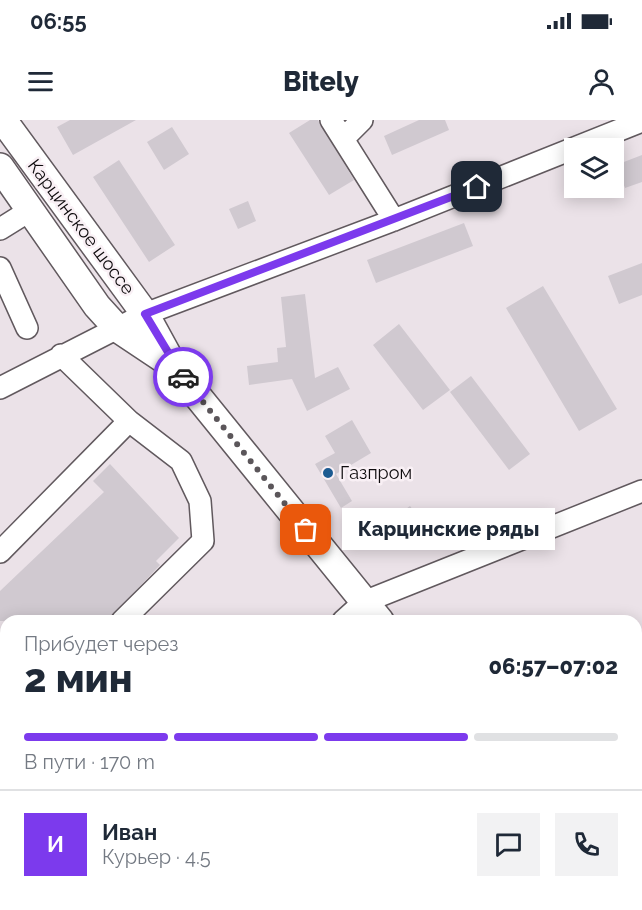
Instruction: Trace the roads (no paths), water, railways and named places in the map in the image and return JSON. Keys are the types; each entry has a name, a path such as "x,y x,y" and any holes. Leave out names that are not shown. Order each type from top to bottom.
{"main road":[{"name":"Карцинское шоссе","path":"3,120 145,314 174,367 372,611"},
{"name":"Карцинское шоссе","path":"0,167 97,306 117,328 174,367"}],"street":[{"path":"331,120 394,220"},
{"path":"343,139 362,120"},
{"path":"0,388 60,355 145,314 394,220 642,121"},
{"path":"0,229 29,211"},
{"path":"0,268 27,328"},
{"path":"60,355 129,421 181,461 200,501 203,541 130,615"},
{"path":"0,552 129,421"},
{"path":"372,611 641,495"}],"place":[{"name":"Газпром","path":"328,473"},
{"name":"Карцинские ряды","path":"306,530"}]}
